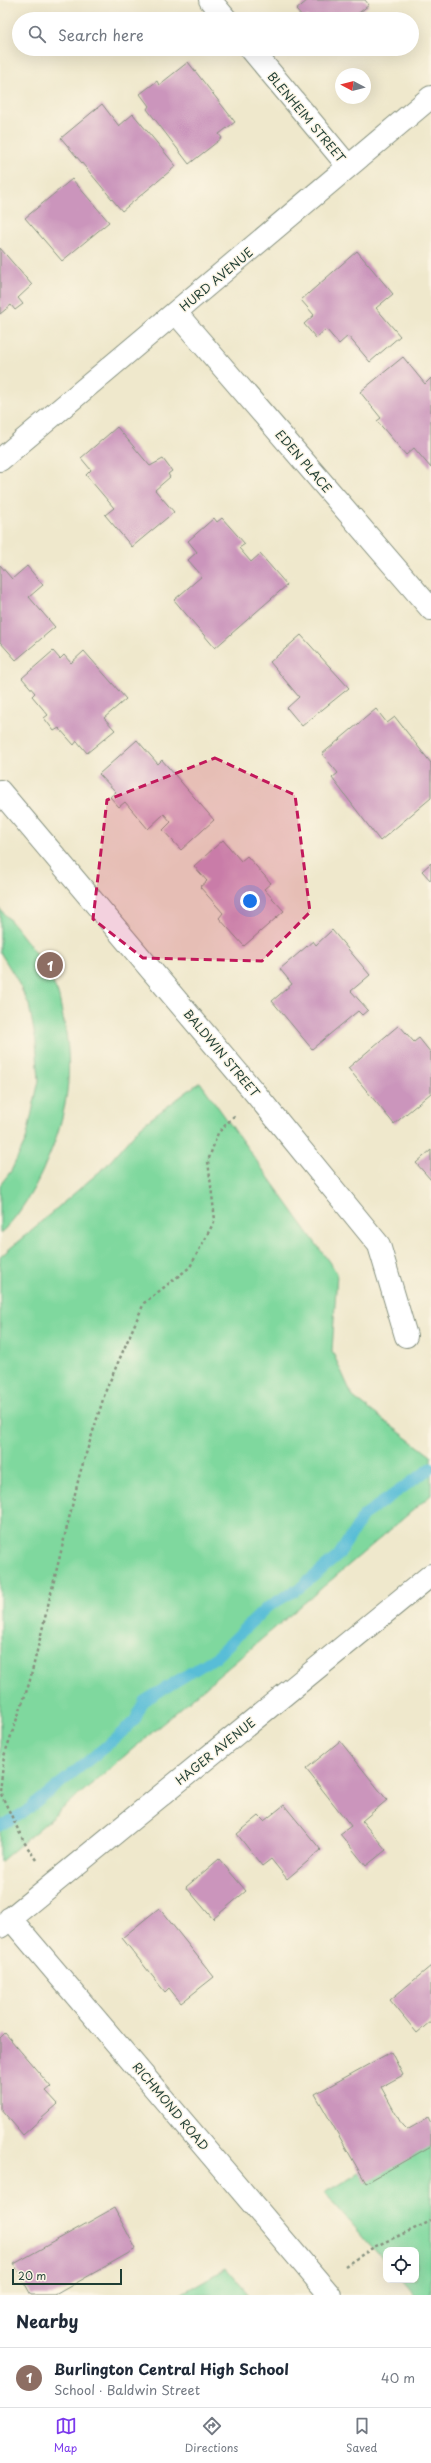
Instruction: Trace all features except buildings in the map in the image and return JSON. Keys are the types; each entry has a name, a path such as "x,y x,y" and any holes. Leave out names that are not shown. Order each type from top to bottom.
{"street":[{"path":"210,0 220,12"},
{"name":"BLENHEIM STREET","path":"257,56 348,166"},
{"name":"HURD AVENUE","path":"0,460 431,97"},
{"name":"EDEN PLACE","path":"176,313 431,609"},
{"name":"BALDWIN STREET","path":"0,791 255,1093 379,1245 406,1336"},
{"name":"HAGER AVENUE","path":"5,1923 431,1575"},
{"name":"RICHMOND ROAD","path":"5,1923 325,2289"}],"path":[{"path":"24,1842 0,1792 4,1756 29,1684 80,1473 106,1390 144,1303 190,1267 215,1220 208,1161 218,1133"},
{"path":"325,2289 374,2247 431,2221"}],"highlighted area":[{"path":"215,758 295,795 310,912 262,961 143,958 93,919 107,800"}],"green space":[{"path":"0,909 32,948 57,991 67,1037 68,1075 64,1111 53,1147 26,1202 13,1220 0,1233 0,1185 11,1171 26,1140 39,1080 36,1042 29,1005 16,978 0,952"},
{"path":"200,1082 337,1273 332,1351 353,1397 431,1456 431,1495 0,1862 0,1257 106,1166 141,1126"},
{"path":"431,2127 431,2295 414,2295 404,2283 419,2283 419,2247 383,2247 383,2260 325,2193"},
{"path":"226,2268 249,2295 179,2295"}],"waterway":[{"path":"0,1826 25,1812 116,1738 135,1720 144,1701 216,1657 266,1608 301,1587 338,1556 364,1515 431,1468"}],"place":[{"name":"Burlington Central High School","path":"50,965"}]}
